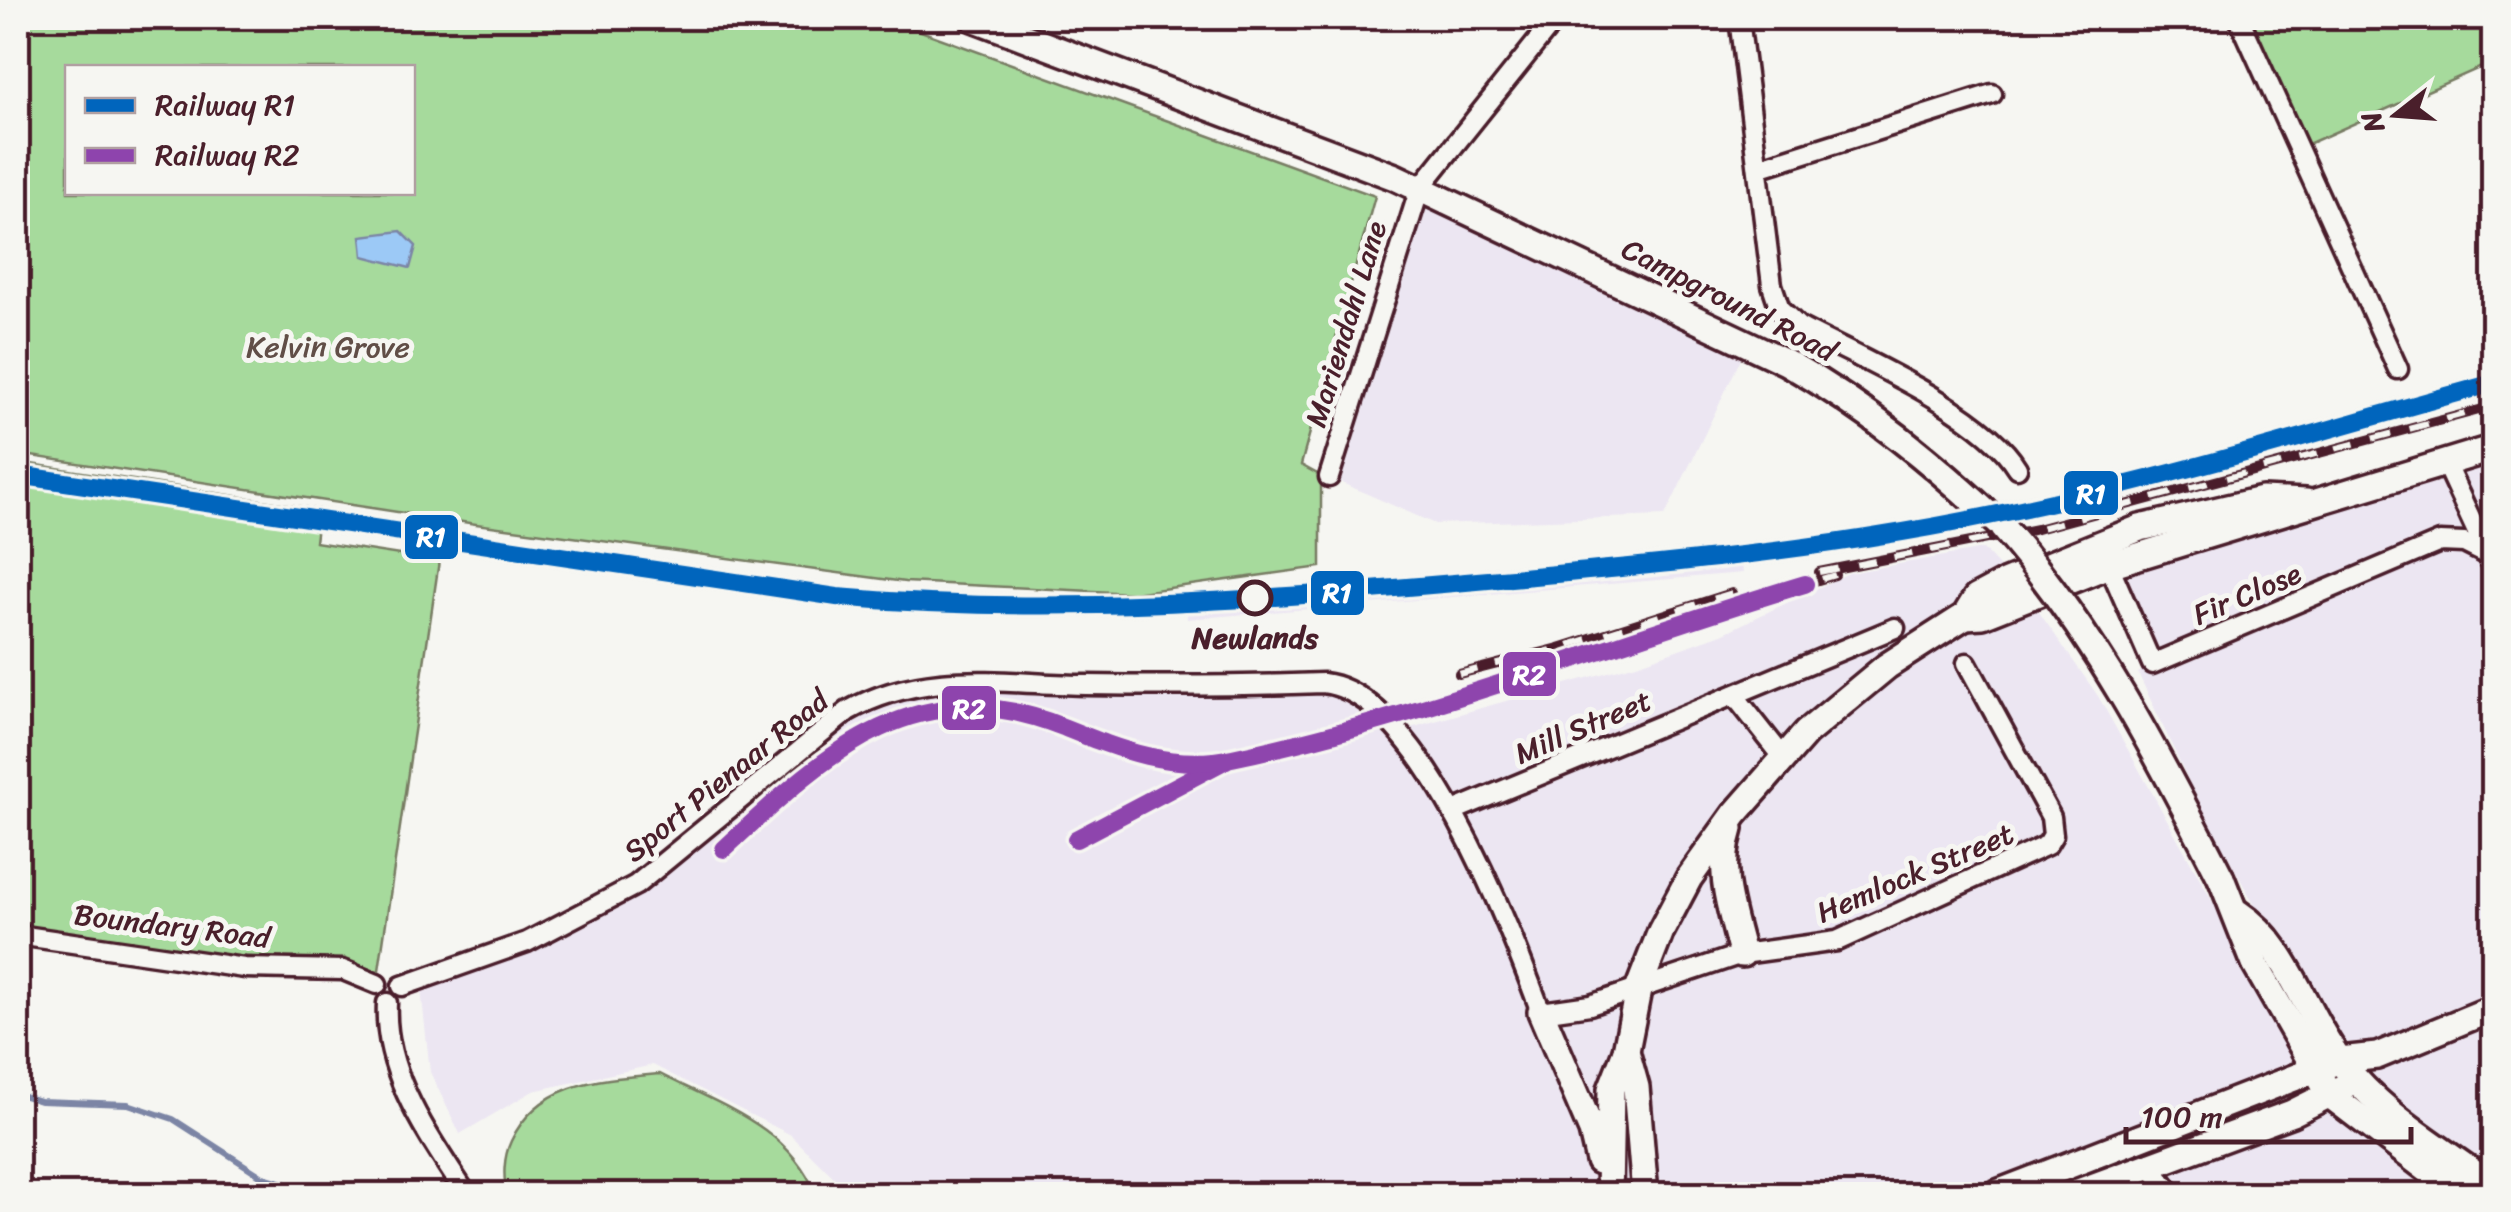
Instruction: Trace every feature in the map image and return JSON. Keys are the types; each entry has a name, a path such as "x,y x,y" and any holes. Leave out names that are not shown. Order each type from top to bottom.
{"main road":[{"name":"Campground Road","path":"973,18 1420,188 1598,270 1786,362 1847,398 1927,458 2002,528 2072,613 2109,668 2238,912 2255,964 2330,1095 2431,1172 2494,1190"},
{"path":"1608,1194 1611,1089 1626,1052 1638,990 1660,931 1689,878 1735,814 1783,757 1864,684 1966,616 1976,598 2104,554 2274,518 2306,502 2494,448"},
{"path":"1735,814 1724,869 1742,954"},
{"name":"Campground Road","path":"2238,912 2272,944 2348,1070 2392,1116 2494,1190"},
{"path":"1995,1194 2314,1072 2348,1070 2494,1008"},
{"path":"1541,1012 1592,1130 1608,1194"},
{"path":"1626,1052 1636,1086 1646,1194"},
{"path":"2073,1194 2330,1095 2348,1070"}],"street":[{"path":"1420,188 1556,18"},
{"path":"1739,18 1768,266 1780,308 1799,327 1947,408 2006,451 2017,468"},
{"path":"2239,18 2398,369"},
{"path":"1758,168 1992,94"},
{"name":"Mariendahl Lane","path":"1329,478 1420,188"},
{"path":"2445,463 2490,561"},
{"name":"Fir Close","path":"2104,554 2152,664 2440,542 2464,543 2490,561"},
{"name":"Mill Street","path":"1453,811 1895,628"},
{"name":"Hemlock Street","path":"1541,1012 1590,1004 1742,954 1837,941 2036,852 2053,835 2050,817 1967,663"},
{"name":"Sport Pienaar Road","path":"402,986 527,942 636,885 848,712 908,688 960,679 1082,685 1341,686 1360,696 1396,732 1453,811"},
{"path":"1734,695 1783,757"},
{"path":"1453,811 1490,881 1541,1012"},
{"name":"Boundary Road","path":"18,935 244,968 343,970 377,984"},
{"path":"389,976 402,986 400,998 386,1003 377,996 377,984 389,976"},
{"path":"386,1003 385,1030 395,1066 423,1126 466,1194"},
{"path":"2150,1166 2172,1194"}],"shaded area":[{"path":"1420,188 1748,344 1665,516 1435,524 1329,477"},
{"path":"2493,448 2493,1194 2431,1172 2409,1194 2172,1194 2150,1166 2073,1194 851,1194 791,1135 653,1065 533,1091 460,1134 430,1072 420,980 636,885 848,711 909,688 1341,686 1396,732 1640,663 1722,634 1849,573 1983,549 2029,598 2098,696 2223,920 2254,904 2204,814 2138,673 2152,664 2109,565"},
{"path":"1741,553 1743,573 1187,619 1186,600"}],"green space":[{"name":"Kelvin Grove","path":"18,18 885,18 1375,196 1301,465 1321,476 1321,567 1133,593 905,582 476,524 18,454"},
{"path":"2239,18 2493,18 2493,62 2299,148"},
{"path":"18,462 319,509 315,542 439,561 377,984 306,967 18,935"},
{"path":"660,1074 751,1120 771,1135 789,1151 816,1194 508,1194 504,1174 511,1141 538,1106 574,1087"}],"water":[{"path":"401,231 416,246 410,268 363,256 361,236"}],"waterway":[{"path":"18,1094 40,1101 128,1104 173,1119 263,1177 322,1194"}],"railway":[{"path":"1819,572 2037,529 2494,406"},
{"path":"724,849 833,756 871,733 911,716 955,708 1002,710 1160,758 1204,762 1228,759 1338,733 1835,575"},
{"path":"1459,674 1559,648 1732,593"},
{"path":"1076,839 1222,762"}],"rail line":[{"name":"R1","path":"18,475 837,597 998,605 1157,603 1614,569 1886,535 2140,481 2494,383"},
{"name":"R2","path":"724,849 836,753 876,730 917,714 961,708 1010,711 1145,756 1188,762 1232,758 1377,722 1805,584"},
{"name":"R2","path":"1076,839 1226,760"}],"place":[{"name":"Newlands","path":"1255,598"}]}
